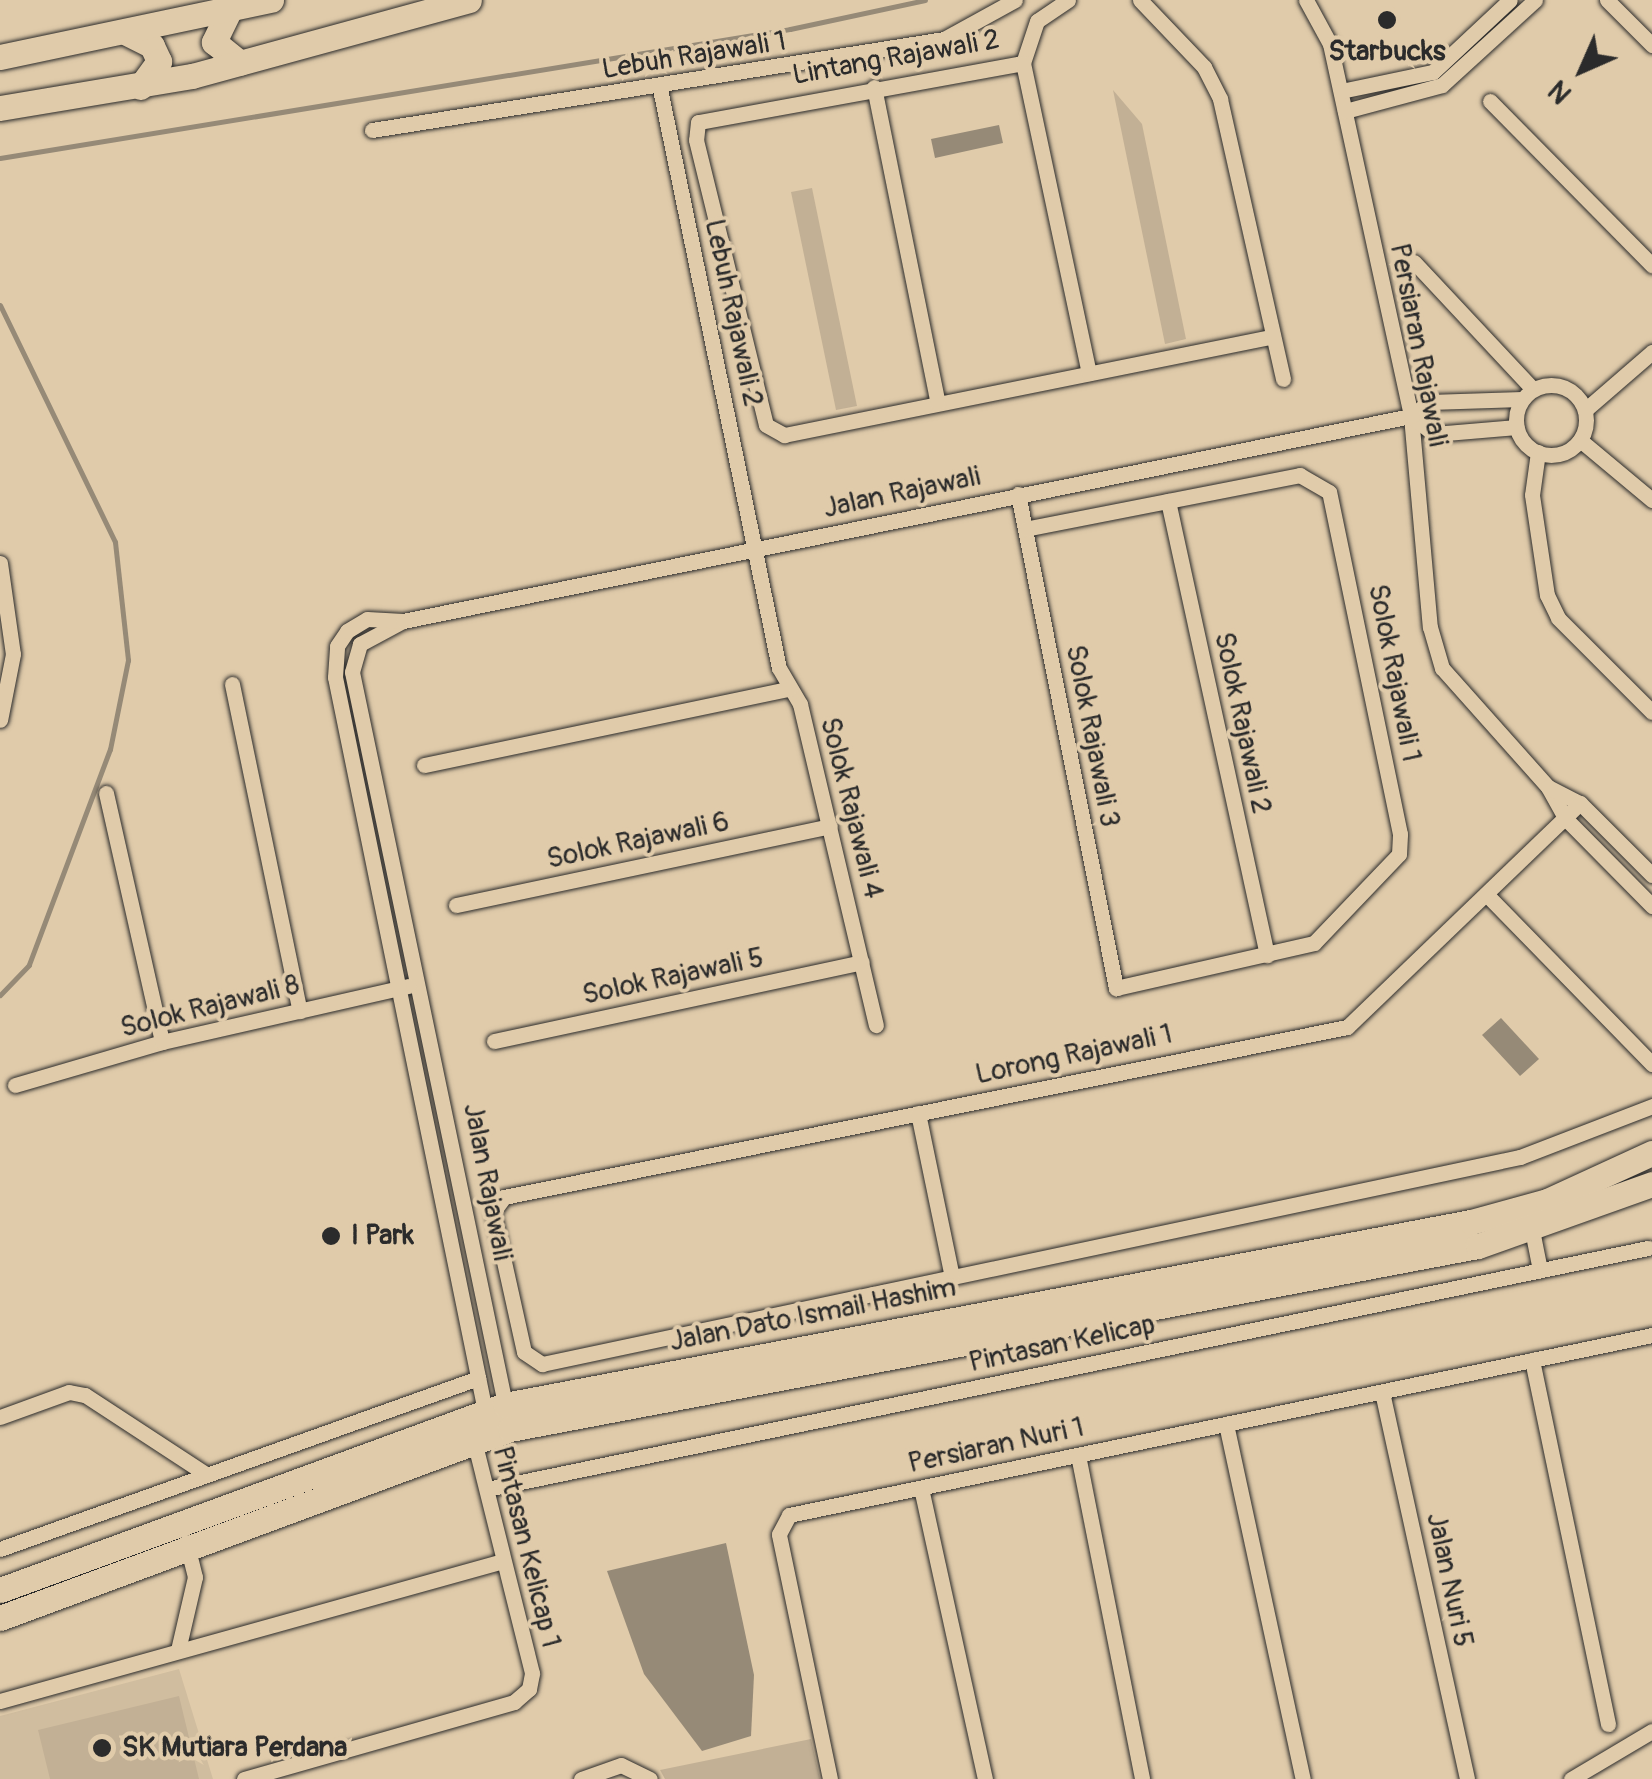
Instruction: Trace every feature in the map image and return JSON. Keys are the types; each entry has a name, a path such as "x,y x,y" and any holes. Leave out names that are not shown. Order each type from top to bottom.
{"main road":[{"path":"0,57 270,0"},
{"path":"0,108 140,87 469,0"},
{"path":"230,9 214,42 240,63"},
{"path":"127,33 152,46 160,61 140,87"},
{"name":"Jalan Dato Ismail Hashim","path":"0,1590 178,1519 488,1422 1471,1222 1547,1200 1652,1152"},
{"name":"Jalan Dato Ismail Hashim","path":"0,1618 488,1422 1532,1230 1652,1184"}],"street":[{"name":"Lebuh Rajawali 1","path":"372,130 660,89 944,39 1015,0"},
{"name":"Lintang Rajawali 2","path":"938,404 784,435 766,425 696,140 698,122 953,72 1024,62 1037,21 1068,0"},
{"path":"1140,0 1204,68 1220,99 1270,338 1283,379"},
{"name":"Persiaran Rajawali","path":"1306,0 1330,44 1411,416 1430,627 1442,668 1548,786 1565,818 1652,906"},
{"path":"1341,91 1433,72 1510,0"},
{"path":"1346,111 1442,85 1534,0"},
{"path":"1607,0 1652,45"},
{"path":"944,39 953,72"},
{"path":"1024,62 1089,373"},
{"path":"874,87 938,404 1270,338"},
{"name":"Lebuh Rajawali 2","path":"660,89 756,548"},
{"path":"1490,101 1652,265"},
{"path":"1414,262 1528,394"},
{"path":"1516,427 1538,452 1561,454 1580,440 1585,410 1652,352"},
{"path":"1528,394 1564,387 1585,410"},
{"path":"1516,427 1528,394"},
{"name":"Jalan Rajawali","path":"488,1422 334,658 358,623 403,620 1411,416 1430,402 1528,394"},
{"path":"1411,416 1434,434 1516,427"},
{"path":"1580,440 1652,500"},
{"path":"1538,452 1532,494 1547,595 1558,618 1652,712"},
{"name":"Solok Rajawali 1","path":"1026,530 1300,475 1336,502 1398,854 1321,938 1116,988"},
{"name":"Solok Rajawali 3","path":"1018,494 1116,988"},
{"name":"Solok Rajawali 2","path":"1168,501 1267,954"},
{"name":"Solok Rajawali 4","path":"756,548 789,688 800,704 876,1024"},
{"path":"0,563 7,654 0,720"},
{"name":"Jalan Rajawali","path":"403,620 360,644 352,672 419,984 488,1422"},
{"path":"232,684 300,1011"},
{"path":"424,765 789,688"},
{"name":"Persiaran Rajawali","path":"1548,786 1580,803 1652,875"},
{"path":"106,793 162,1042"},
{"name":"Lorong Rajawali 1","path":"952,1277 533,1362 524,1352 495,1203 1346,1026 1580,803"},
{"name":"Solok Rajawali 6","path":"456,905 830,826"},
{"path":"1486,894 1652,1064"},
{"name":"Solok Rajawali 5","path":"494,1041 862,962"},
{"name":"Solok Rajawali 8","path":"15,1085 162,1042 419,984"},
{"path":"918,1113 952,1277 1520,1157 1652,1106"},
{"path":"1532,1230 1540,1270"},
{"name":"Pintasan Kelicap","path":"488,1489 1648,1248"},
{"name":"Persiaran Nuri 1","path":"830,1779 780,1524 921,1488 1652,1335"},
{"path":"1532,1360 1608,1724"},
{"path":"0,1549 478,1378"},
{"path":"0,1417 69,1392 85,1396 204,1473"},
{"name":"Jalan Nuri 5","path":"1382,1392 1467,1779"},
{"name":"Pintasan Kelicap 1","path":"244,1779 522,1696 532,1673 488,1489 488,1422"},
{"path":"1226,1424 1303,1779"},
{"path":"1078,1455 1142,1779"},
{"path":"921,1488 985,1779"},
{"path":"178,1519 194,1576 178,1650"},
{"path":"0,1702 504,1561"},
{"path":"1571,1779 1652,1731"},
{"path":"581,1779 635,1767 650,1779"}],"shaded area":[{"path":"1113,90 1142,124 1186,339 1165,344"},
{"path":"999,125 1003,143 935,158 931,139"},
{"path":"812,188 857,406 836,410 791,192"},
{"path":"1501,1018 1539,1059 1520,1076 1482,1035"},
{"path":"726,1543 754,1675 751,1736 702,1751 644,1674 607,1571"},
{"name":"SK Mutiara Perdana","path":"179,1669 213,1779 0,1779 0,1716"},
{"path":"179,1696 199,1779 50,1779 38,1730"},
{"path":"811,1739 820,1779 665,1779 660,1770"}],"waterway":[{"path":"0,158 790,29 925,0"},
{"path":"0,305 115,542 128,660 110,749 29,965 0,995"}],"place":[{"name":"Starbucks","path":"1387,20"},
{"name":"I Park","path":"331,1236"},
{"name":"SK Mutiara Perdana","path":"102,1748"}]}
